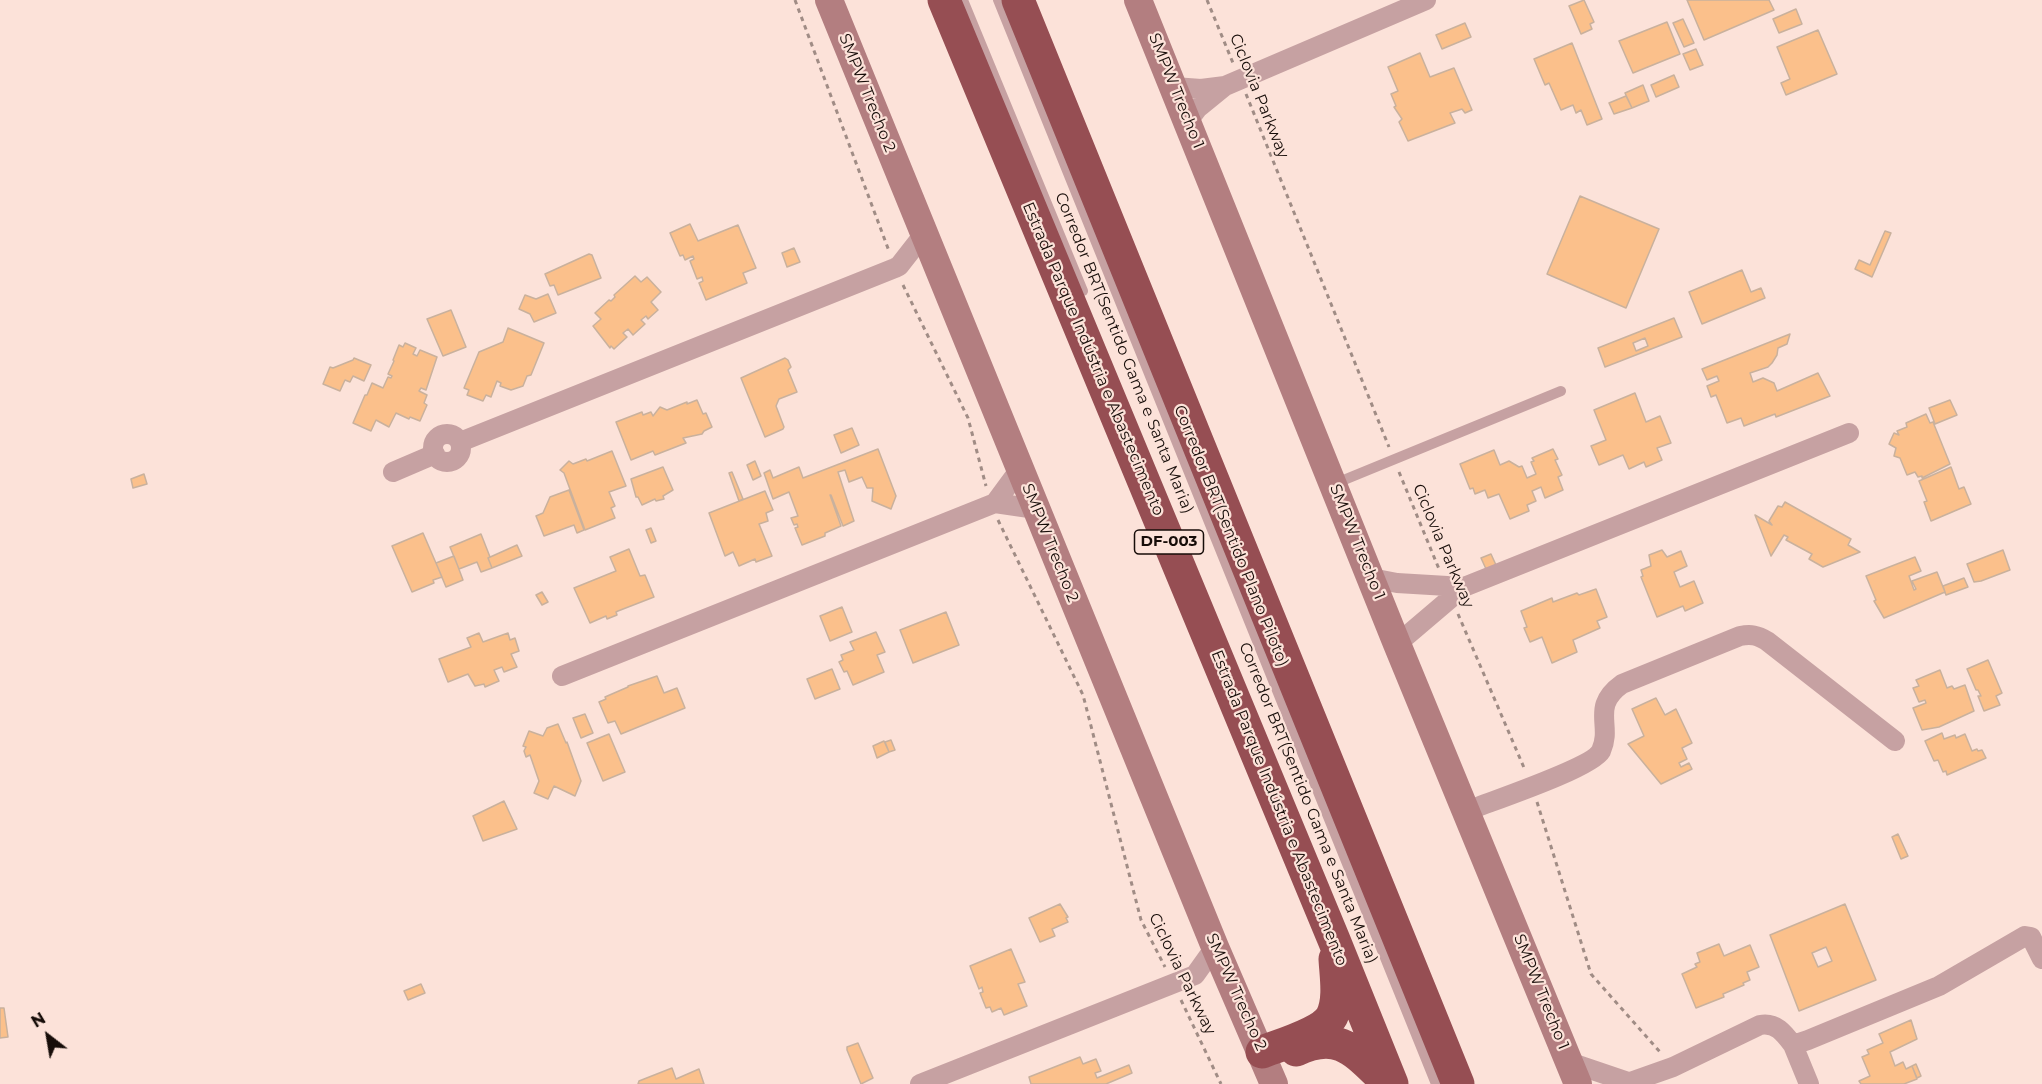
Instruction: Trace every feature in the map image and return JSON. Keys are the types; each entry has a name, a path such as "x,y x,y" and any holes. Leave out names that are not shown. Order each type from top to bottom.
{"highway":[{"name":"Estrada Parque Indústria e Abastecimento","path":"944,0 1335,940 1391,1084"},
{"path":"1018,0 1458,1084"},
{"path":"1268,1067 1312,1032 1325,1025 1331,1018 1336,995 1335,940"},
{"path":"1268,1067 1299,1048 1332,1041 1349,1048 1391,1084"}],"street":[{"name":"SMPW Trecho 2","path":"829,0 1215,947 1268,1067"},
{"name":"SMPW Trecho 1","path":"1138,0 1397,644 1573,1073"},
{"path":"1174,87 1201,89 1232,82 1426,0"},
{"path":"1188,121 1198,108 1232,82"},
{"path":"897,267 924,234"},
{"path":"393,472 435,454 433,447 439,436 451,434 456,436 460,442 897,267 937,267"},
{"path":"1397,644 1453,590 1849,433"},
{"path":"993,504 1020,469"},
{"path":"562,676 993,504 1036,509"},
{"path":"1371,578 1453,590"},
{"path":"1467,811 1574,769 1597,755 1602,744 1606,700 1612,691 1622,684 1750,634 1758,635 1767,641 1896,741"},
{"path":"1793,1045 1939,986 2025,936 2034,940 2042,959"},
{"path":"920,1084 1195,975 1215,947"},
{"path":"1195,975 1231,984"},
{"path":"1573,1073 1627,1083 1673,1067 1766,1024 1776,1026 1793,1045 1809,1084"}],"lane":[{"name":"Corredor BRT(Sentido Gama e Santa Maria)","path":"963,0 1086,300"},
{"name":"Corredor BRT(Sentido Plano Piloto)","path":"998,0 1436,1084"},
{"path":"1334,484 1561,391"}],"path":[{"name":"Ciclovia Parkway","path":"795,0 897,267 968,418 993,504 1083,695 1141,920 1221,1084"},
{"name":"Ciclovia Parkway","path":"1207,0 1232,82 1394,459 1453,590 1532,786 1591,974 1673,1067"}],"building":[{"path":"1584,0 1594,22 1590,24 1592,29 1581,34 1569,6"},
{"path":"1687,0 1769,0 1774,10 1704,40"},
{"path":"1796,9 1802,24 1779,33 1773,19"},
{"path":"1683,19 1694,43 1684,47 1673,23"},
{"path":"1667,22 1680,54 1633,73 1619,41"},
{"path":"1465,23 1471,37 1442,49 1436,35"},
{"path":"1818,30 1837,74 1786,95 1781,83 1790,79 1777,47"},
{"path":"1572,43 1602,119 1587,125 1581,110 1576,113 1573,105 1561,110 1549,83 1545,85 1534,59"},
{"path":"1696,49 1703,65 1690,70 1683,54"},
{"path":"1420,53 1430,77 1454,68 1472,110 1465,113 1462,109 1450,113 1455,123 1408,141 1399,122 1402,119 1394,107 1396,106 1391,94 1398,91 1388,67"},
{"path":"1674,75 1679,87 1656,97 1651,85"},
{"path":"1643,85 1649,101 1632,108 1625,93"},
{"path":"1626,96 1632,108 1614,114 1609,103"},
{"path":"1580,196 1659,229 1626,308 1547,274"},
{"path":"690,224 698,241 738,225 756,268 743,273 747,283 706,300 699,283 703,281 702,277 697,279 690,261 694,259 693,256 685,260 683,255 680,256 670,233"},
{"path":"1885,231 1891,233 1872,277 1855,269 1859,260 1870,265"},
{"path":"794,248 800,262 787,267 782,253"},
{"path":"589,254 592,255 601,278 558,295 554,285 550,286 545,274"},
{"path":"1742,270 1751,292 1761,288 1765,298 1702,324 1689,292"},
{"path":"635,276 641,282 647,277 661,292 651,302 658,310 648,319 646,316 641,320 645,324 633,335 628,329 623,333 627,337 614,349 611,346 610,348 593,326 601,319 595,313 609,300 611,301 614,295"},
{"path":"548,294 556,313 534,322 530,314 519,309 525,295 536,299"},
{"path":"451,310 466,347 443,356 427,319"},
{"path":"1674,318 1682,337 1605,367 1598,348","holes":["1645,338 1648,346 1636,351 1633,343"]},
{"path":"508,328 544,343 531,375 527,376 523,386 511,390 500,386 501,383 497,381 491,397 486,395 483,401 467,395 469,390 464,388 479,352 503,342"},
{"path":"1790,334 1787,344 1778,348 1777,355 1768,367 1750,373 1753,382 1763,378 1774,383 1777,391 1818,373 1830,396 1776,417 1775,414 1744,426 1741,418 1727,423 1716,395 1711,397 1707,386 1719,381 1717,376 1707,380 1702,369"},
{"path":"405,343 416,348 413,354 417,356 420,350 437,357 426,390 421,388 419,391 427,395 424,403 427,405 420,421 396,413 389,427 376,420 371,431 353,423 372,383 383,388 388,377 391,378 392,376 388,374 399,345 403,347"},
{"path":"354,358 371,365 364,381 353,376 350,382 345,380 340,391 323,384 330,367 333,368"},
{"path":"785,358 791,367 788,370 797,392 779,399 776,406 784,427 765,437 741,378"},
{"path":"1635,393 1646,422 1660,416 1671,443 1657,448 1662,460 1646,467 1644,462 1629,469 1623,455 1599,465 1591,446 1606,440 1594,410"},
{"path":"697,400 712,427 702,434 683,438 686,443 655,455 653,451 631,460 616,422 642,412 643,415 651,412 653,416 660,407 667,410"},
{"path":"1950,400 1957,415 1935,424 1929,408"},
{"path":"1926,414 1930,423 1933,422 1950,464 1922,478 1922,476 1918,477 1915,472 1907,475 1900,458 1894,456 1896,448 1889,444 1894,433 1899,435 1897,431 1907,427 1906,423"},
{"path":"852,428 859,445 841,453 834,435"},
{"path":"878,449 896,496 891,509 872,501 873,488 867,488 862,477 849,482 845,470 838,472 854,521 843,526 830,495 841,526 825,533 825,536 802,545 795,528 798,527 797,524 794,525 791,518 798,516 789,492 773,499 764,473 770,470 773,478 799,467 803,478"},
{"path":"1553,449 1562,475 1558,477 1563,490 1545,498 1541,487 1532,491 1536,501 1527,505 1529,511 1510,519 1499,494 1488,498 1485,490 1475,494 1473,488 1470,489 1460,464 1494,450 1500,465 1509,461 1519,467 1522,466 1527,478 1536,474 1531,462 1534,461 1532,458"},
{"path":"612,451 626,486 609,492 615,506 611,508 615,518 585,530 564,473 560,470 569,461 573,464 586,459 587,461"},
{"path":"755,461 761,476 753,480 747,465"},
{"path":"663,467 673,490 663,496 664,499 656,501 655,499 642,505 636,497 631,479"},
{"path":"1951,467 1959,489 1964,487 1971,504 1931,521 1924,502 1927,501 1919,481"},
{"path":"732,472 743,499 739,501 729,473"},
{"path":"144,474 147,484 133,488 131,479"},
{"path":"569,490 584,530 577,533 574,525 544,536 536,516 543,513 550,497"},
{"path":"765,491 773,510 766,513 768,521 759,524 772,556 756,562 755,559 739,566 733,552 725,556 709,513"},
{"path":"1785,502 1851,539 1848,545 1860,552 1823,567 1809,559 1812,554 1786,540 1788,537 1784,535 1771,556 1755,515 1772,525 1769,521 1778,506 1782,507"},
{"path":"651,528 656,541 651,543 646,530"},
{"path":"423,533 442,577 412,592 392,546"},
{"path":"481,534 492,568 481,572 477,562 459,569 450,547"},
{"path":"517,545 522,556 492,568 488,558"},
{"path":"629,549 640,576 645,575 654,597 618,611 617,615 607,619 606,616 590,623 574,588 616,571 610,557"},
{"path":"1662,550 1667,557 1681,551 1687,566 1674,572 1680,587 1694,581 1703,603 1685,611 1683,606 1657,617 1641,577 1643,576 1641,570 1651,566 1649,555"},
{"path":"2003,550 2010,570 1974,582 1967,564"},
{"path":"1491,554 1496,565 1486,569 1481,558"},
{"path":"454,556 463,580 446,587 436,563"},
{"path":"1915,557 1921,571 1909,576 1914,590 1916,589 1912,581 1937,572 1945,592 1884,618 1874,601 1876,600 1866,576"},
{"path":"1964,578 1968,587 1946,595 1943,586"},
{"path":"1596,589 1607,617 1597,621 1600,628 1573,640 1577,652 1552,663 1542,637 1530,642 1524,628 1527,627 1521,611 1552,598 1553,602"},
{"path":"542,592 548,602 542,605 536,595"},
{"path":"842,607 852,632 830,641 820,616"},
{"path":"946,612 959,645 913,663 900,630"},
{"path":"876,632 885,652 877,655 884,672 853,685 847,671 844,672 839,662 843,660 841,655 854,650 850,642"},
{"path":"479,633 483,642 508,633 510,640 515,638 519,651 511,654 517,667 504,672 502,667 494,670 499,681 485,687 484,684 475,686 468,674 448,682 439,659 471,647 467,638"},
{"path":"1988,660 2002,693 1996,696 2000,705 1984,711 1978,696 1981,696 1967,669"},
{"path":"832,669 840,689 815,699 807,679"},
{"path":"1940,670 1947,688 1952,686 1954,689 1965,685 1974,711 1939,727 1922,730 1913,708 1926,703 1925,700 1919,702 1913,688 1919,686 1916,680"},
{"path":"657,676 664,693 677,688 685,708 621,734 615,721 608,723 599,702 628,686"},
{"path":"1656,698 1665,715 1676,709 1692,743 1682,748 1687,759 1679,763 1681,767 1689,763 1692,769 1661,784 1628,744 1644,736 1632,709"},
{"path":"585,714 593,733 581,738 573,718"},
{"path":"558,724 581,781 575,796 554,786 548,799 534,793 539,781 530,755 526,757 524,751 526,747 523,746 529,731 543,736 547,728"},
{"path":"1942,733 1944,739 1955,735 1956,738 1965,734 1972,751 1982,750 1986,758 1947,775 1946,771 1943,772 1938,760 1934,761 1925,741"},
{"path":"609,734 625,772 603,781 587,743"},
{"path":"891,740 895,750 889,752 885,742"},
{"path":"884,741 889,752 877,758 873,746"},
{"path":"504,801 517,829 483,841 473,816"},
{"path":"1898,834 1908,856 1901,859 1892,837"},
{"path":"1060,904 1068,917 1066,918 1068,922 1052,929 1055,936 1040,942 1029,918"},
{"path":"1845,904 1876,980 1799,1011 1770,935","holes":["1826,947 1832,961 1818,967 1812,953"]},
{"path":"1719,944 1724,956 1750,945 1759,967 1747,972 1750,980 1743,983 1744,985 1723,994 1724,997 1696,1008 1682,974 1697,967 1695,964 1700,962 1697,953"},
{"path":"1011,949 1025,982 1018,984 1027,1006 1004,1015 1001,1008 992,1012 990,1007 986,1008 980,993 983,992 982,987 979,989 970,966"},
{"path":"421,984 425,993 408,1000 404,991"},
{"path":"0,1008 4,1008 8,1037 0,1038"},
{"path":"1911,1020 1917,1039 1890,1052 1895,1066 1903,1062 1906,1069 1912,1066 1917,1079 1904,1084 1861,1084 1859,1081 1870,1076 1862,1057 1869,1054 1867,1050 1883,1043 1879,1034"},
{"path":"858,1043 873,1078 861,1084 847,1050 847,1047"},
{"path":"1080,1057 1083,1064 1096,1059 1101,1071 1095,1073 1097,1078 1129,1065 1132,1073 1106,1084 1031,1084 1029,1077"},
{"path":"1916,1064 1921,1076 1917,1078 1912,1066"},
{"path":"672,1068 676,1079 699,1069 704,1084 638,1084 639,1081"}]}
